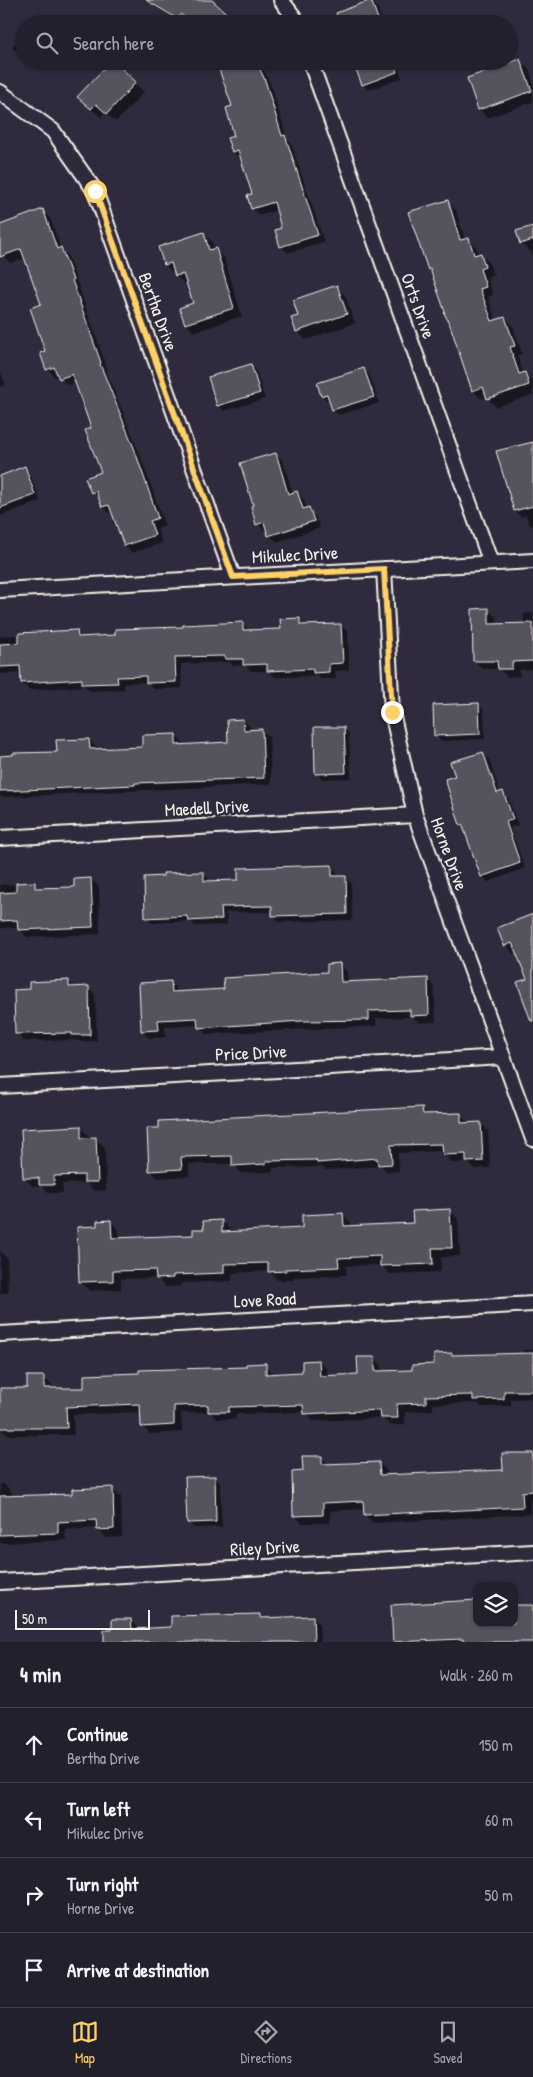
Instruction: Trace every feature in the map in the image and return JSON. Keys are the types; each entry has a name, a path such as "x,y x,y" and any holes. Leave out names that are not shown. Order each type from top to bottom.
{"street":[{"path":"281,0 292,15"},
{"name":"Orts Drive","path":"313,70 491,563"},
{"name":"Bertha Drive","path":"0,92 54,131 95,191 233,577"},
{"name":"Mikulec Drive","path":"0,590 533,561"},
{"name":"Horne Drive","path":"384,569 392,712 415,815 533,1139"},
{"name":"Maedell Drive","path":"0,838 415,815"},
{"name":"Price Drive","path":"0,1086 503,1057"},
{"name":"Love Road","path":"0,1334 533,1304"},
{"name":"Riley Drive","path":"0,1582 533,1552"}],"building":[{"path":"146,0 212,0 228,15 181,14 171,15"},
{"path":"371,0 377,15 337,15 336,13"},
{"path":"520,59 532,91 478,110 467,78 489,70 518,70 518,60"},
{"path":"102,70 123,70 136,82 107,114 96,104 91,109 77,97"},
{"path":"219,70 260,70 282,136 285,135 318,235 280,247 275,230 281,228 274,202 251,209 247,195 252,194 238,150 232,152 227,138 234,136 226,108 232,106"},
{"path":"356,70 396,70 397,72 362,85"},
{"path":"448,200 460,240 469,238 474,255 481,253 485,267 480,269 486,287 480,289 492,321 505,317 515,346 510,347 519,374 525,372 529,385 487,399 483,387 472,391 430,269 428,270 408,212"},
{"path":"43,209 57,249 61,247 100,364 134,448 158,518 150,521 155,535 124,546 109,505 102,507 96,491 91,493 85,478 101,472 85,430 91,428 72,374 59,379 54,367 46,370 40,353 45,351 30,308 41,304 21,249 0,257 0,225"},
{"path":"533,226 533,240 520,244 516,231"},
{"path":"204,232 209,250 216,248 234,308 185,324 179,308 193,303 183,274 175,276 171,263 164,265 158,247"},
{"path":"337,285 347,314 296,332 291,318 298,316 293,300"},
{"path":"251,364 260,393 217,406 208,377"},
{"path":"364,368 374,397 332,410 327,394 321,396 317,383"},
{"path":"533,442 533,506 514,511 496,451"},
{"path":"276,453 288,494 297,491 303,509 309,507 314,521 268,536 264,522 256,525 251,506 253,505 240,463"},
{"path":"25,466 35,495 0,508 0,476"},
{"path":"489,608 489,624 533,623 533,661 512,662 512,669 498,669 497,661 473,661 472,609"},
{"path":"300,618 300,625 341,624 343,663 329,664 329,672 313,673 313,669 267,671 267,664 243,665 243,659 225,659 225,656 175,657 176,682 146,683 146,676 117,677 118,683 82,684 82,679 21,683 20,666 0,667 0,644 19,643 19,633 77,630 78,637 115,635 115,629 183,627 183,625 243,622 243,630 281,629 280,619"},
{"path":"479,703 480,734 434,736 433,705"},
{"path":"243,719 244,730 262,729 264,778 0,791 0,756 13,755 13,753 57,752 56,740 89,739 90,749 142,747 142,735 176,734 176,745 228,742 227,720"},
{"path":"314,727 344,727 346,773 315,774"},
{"path":"483,752 497,793 503,791 513,819 506,822 520,863 481,877 462,824 460,825 445,779 455,776 450,762"},
{"path":"332,865 332,876 346,876 347,914 272,916 272,906 221,907 222,919 188,921 187,916 145,918 144,877 163,876 163,873 204,872 204,881 238,880 238,868"},
{"path":"91,878 93,927 18,930 17,920 0,921 0,893 16,892 16,883 35,882 35,888 74,887 74,879"},
{"path":"533,914 533,1021 531,1021 517,982 527,979 512,943 504,946 497,928"},
{"path":"340,963 341,982 428,978 429,1015 410,1016 410,1010 369,1011 369,1020 301,1021 198,1028 197,1018 158,1020 159,1030 141,1031 139,983 171,981 172,992 224,989 223,978 327,972 327,964"},
{"path":"69,980 69,987 89,986 90,1035 72,1035 72,1033 15,1034 14,990 29,989 29,982"},
{"path":"422,1107 423,1114 461,1113 461,1123 481,1122 483,1161 466,1162 466,1154 443,1155 442,1144 391,1145 392,1164 378,1165 377,1158 317,1163 316,1160 266,1161 266,1164 232,1166 232,1156 181,1157 182,1169 149,1171 147,1128 159,1128 159,1121"},
{"path":"81,1126 81,1138 96,1137 98,1182 84,1182 84,1175 54,1176 54,1185 39,1185 39,1178 23,1178 21,1129"},
{"path":"450,1209 452,1248 432,1248 433,1264 380,1266 380,1256 338,1258 339,1267 286,1269 286,1271 268,1272 268,1263 224,1264 224,1273 173,1275 173,1278 156,1279 155,1270 113,1271 113,1281 79,1282 77,1227 97,1226 97,1221 111,1220 112,1238 193,1235 193,1229 204,1229 203,1221 222,1220 222,1232 302,1228 302,1215 343,1213 344,1226 413,1223 412,1211"},
{"path":"452,1353 452,1355 533,1353 533,1391 504,1391 504,1399 473,1400 473,1395 426,1396 426,1403 397,1404 398,1418 381,1418 380,1410 304,1414 303,1405 229,1407 229,1412 208,1412 208,1405 174,1406 174,1425 141,1427 140,1404 66,1407 67,1428 0,1428 0,1388 27,1388 27,1376 44,1376 44,1388 84,1388 84,1375 139,1373 139,1370 246,1367 246,1364 266,1363 266,1374 302,1372 302,1361 319,1360 320,1376 358,1374 357,1357 375,1357 375,1371 412,1370 412,1365 434,1364 434,1354"},
{"path":"502,1453 533,1453 533,1491 522,1492 523,1507 364,1515 363,1501 323,1503 323,1515 293,1516 292,1472 303,1471 302,1456 322,1456 322,1464 379,1462 380,1475 503,1470"},
{"path":"215,1476 216,1522 187,1523 185,1477"},
{"path":"113,1487 114,1529 97,1530 96,1520 58,1522 58,1533 0,1535 0,1496 72,1494 72,1489"},
{"path":"473,1600 473,1627 518,1627 518,1605 533,1605 533,1642 463,1642 463,1639 393,1642 391,1605"},
{"path":"260,1614 260,1618 313,1616 314,1642 104,1642 104,1630 112,1630 112,1619 131,1619 132,1629 171,1627 171,1616"}],"route":[{"path":"95,191 233,577 384,569 392,712"}]}
